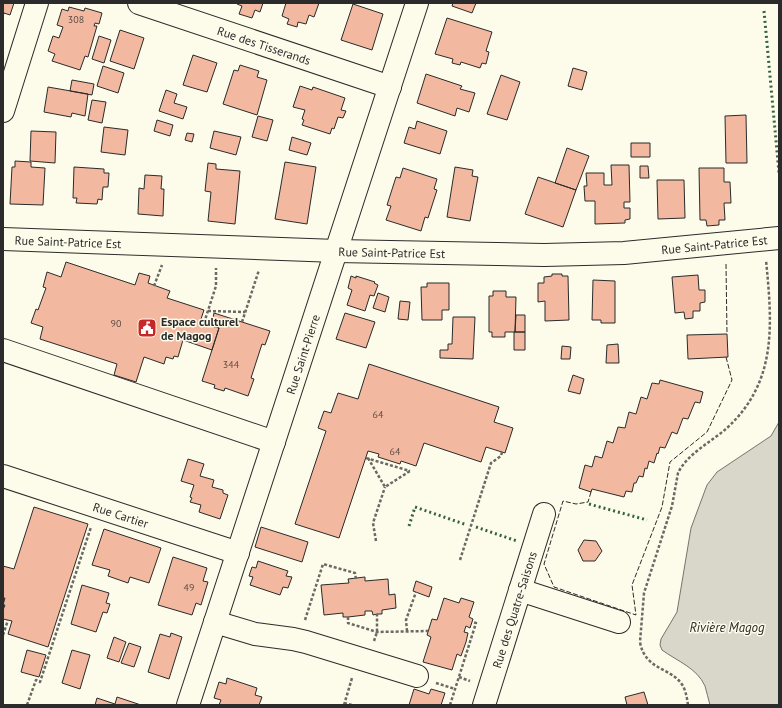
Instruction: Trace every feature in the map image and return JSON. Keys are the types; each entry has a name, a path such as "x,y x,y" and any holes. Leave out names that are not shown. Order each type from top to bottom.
{"street":[{"path":"3,111 37,3"},
{"name":"Rue des Tisserands","path":"139,3 390,87"},
{"name":"Rue Saint-Pierre","path":"188,705 417,3"},
{"name":"Rue Saint-Patrice Est","path":"3,239 337,251 581,255 624,253 772,239"},
{"path":"3,350 274,442"},
{"name":"Rue Cartier","path":"3,476 238,553"},
{"name":"Rue des Quatre-Saisons","path":"484,705 544,514"},
{"path":"520,590 619,622"},
{"path":"215,622 245,632 299,640 417,676"}],"path":[{"path":"688,705 686,693 679,681 651,663 644,656 641,649 640,642 644,593 669,518 678,473 681,467 688,459 733,422 745,408 761,378 770,334 772,239"},
{"path":"204,323 216,286 217,246"},
{"path":"242,322 266,248"},
{"path":"208,311 245,312"},
{"path":"460,560 491,463 501,456 502,452"},
{"path":"376,541 373,524 385,486 410,471 367,458 385,486"},
{"path":"27,705 36,680 40,682 97,507"},
{"path":"299,640 323,564 355,573 356,578"},
{"path":"407,631 406,620 416,592"},
{"path":"377,614 377,632"},
{"path":"348,617 348,623 377,632 428,631"},
{"path":"3,635 8,620"},
{"path":"450,705 476,623 472,622"},
{"path":"466,642 470,643"},
{"path":"463,650 467,651"},
{"path":"352,705 344,704 358,658"}],"water":[{"name":"Rivière Magog","path":"779,422 779,705 710,705 705,686 697,674 686,665 662,650 660,645 661,639 677,612 691,528 707,485 717,472 771,436"}],"building":[{"path":"3,3 14,3 10,15 4,13 3,17"},
{"path":"237,3 263,3 260,12 255,10 252,18 239,14 242,6"},
{"path":"286,3 319,3 314,17 309,15 306,24 298,22 297,27 287,24 289,19 282,16"},
{"path":"453,3 476,3 472,13 452,6"},
{"path":"353,4 383,14 372,50 341,40"},
{"path":"69,7 84,11 85,8 102,13 99,24 95,23 94,26 97,26 88,57 85,56 80,70 52,61 55,54 48,51 53,36 59,38 63,27 57,25 62,9 68,11"},
{"path":"447,18 492,32 486,51 489,52 486,64 482,63 480,68 461,62 460,65 452,63 453,59 435,54"},
{"path":"120,30 144,38 134,69 110,61"},
{"path":"99,36 111,40 104,63 92,59"},
{"path":"193,55 217,63 207,92 183,85"},
{"path":"240,65 259,71 257,77 267,80 257,115 223,104 234,70 238,71"},
{"path":"103,66 124,73 118,93 97,86"},
{"path":"573,68 587,72 582,90 568,86"},
{"path":"426,74 462,86 460,89 475,93 469,112 457,108 455,116 417,103"},
{"path":"501,75 520,82 507,120 487,114"},
{"path":"72,80 94,84 92,95 70,91"},
{"path":"300,86 312,90 313,87 345,98 341,110 346,111 343,118 338,117 334,129 332,128 330,134 302,125 305,110 293,107"},
{"path":"48,87 88,94 85,116 72,113 71,117 44,112"},
{"path":"166,90 177,94 174,103 187,107 183,119 159,111"},
{"path":"92,100 106,102 102,123 88,120"},
{"path":"746,115 747,163 726,163 725,116"},
{"path":"258,116 273,120 267,141 252,137"},
{"path":"157,120 173,125 170,136 154,131"},
{"path":"417,121 447,131 440,154 404,143 409,127 415,129"},
{"path":"104,127 128,130 125,155 101,152"},
{"path":"31,131 56,132 55,163 30,161"},
{"path":"214,131 241,137 236,155 210,148"},
{"path":"187,133 194,134 192,142 185,140"},
{"path":"292,137 311,143 307,155 289,150"},
{"path":"631,143 650,143 650,157 631,157"},
{"path":"567,148 589,156 576,190 555,183"},
{"path":"15,161 31,162 31,167 45,168 43,205 10,204 12,167 15,167"},
{"path":"285,162 316,167 307,224 275,219"},
{"path":"208,163 216,164 216,169 240,171 235,224 208,221 211,192 205,191"},
{"path":"611,165 629,165 630,202 624,202 624,208 630,208 630,219 625,220 625,223 595,224 595,201 585,201 584,186 587,186 586,173 604,173 604,185 612,185"},
{"path":"640,166 648,166 649,178 640,178"},
{"path":"74,167 104,169 104,173 109,173 108,187 103,187 102,200 98,199 97,204 76,203 77,198 73,198"},
{"path":"455,167 473,170 472,176 478,177 470,221 447,217"},
{"path":"403,168 437,179 434,189 437,190 428,218 425,217 421,231 386,220 391,206 387,205 396,177 400,178"},
{"path":"699,168 724,168 724,182 730,182 731,203 724,203 725,220 719,220 719,225 707,226 706,220 700,220"},
{"path":"145,175 162,176 161,189 164,189 163,216 138,214 139,188 144,189"},
{"path":"538,177 576,190 563,227 525,214"},
{"path":"657,180 684,180 685,218 658,219"},
{"path":"66,262 135,285 139,273 150,276 148,283 170,291 167,298 204,310 200,322 219,328 212,350 183,340 178,357 174,356 173,359 166,357 164,364 144,357 136,382 114,375 117,364 40,339 43,327 31,323 36,309 38,310 46,288 43,287 47,272 61,277"},
{"path":"552,274 562,274 562,276 568,276 569,320 545,321 545,301 538,302 538,283 544,283 544,277 552,276"},
{"path":"698,275 699,290 705,290 705,302 700,303 700,311 693,311 693,318 685,319 684,312 675,313 672,277"},
{"path":"351,276 356,278 356,276 375,282 374,283 378,285 374,296 370,295 365,311 347,305 352,290 348,288"},
{"path":"593,280 615,281 615,323 601,323 601,320 592,320"},
{"path":"427,283 449,283 449,310 442,310 442,320 422,320 421,287 427,287"},
{"path":"493,291 506,291 506,297 516,297 515,332 505,332 505,337 492,337 492,332 489,332 489,296 493,296"},
{"path":"378,293 389,297 385,312 373,308"},
{"path":"400,301 410,302 408,320 398,319"},
{"path":"214,313 270,331 265,345 262,344 251,378 254,379 248,396 225,388 224,391 214,388 215,385 202,381 219,328 211,326"},
{"path":"345,313 375,322 366,348 336,339"},
{"path":"516,315 525,315 525,332 515,332"},
{"path":"453,317 475,317 473,359 440,358 440,350 448,350 448,344 452,344"},
{"path":"514,332 525,332 525,350 514,350"},
{"path":"727,334 728,357 688,359 687,335"},
{"path":"618,344 619,363 606,363 607,345"},
{"path":"562,346 571,347 570,359 561,359"},
{"path":"369,364 499,407 494,422 513,428 505,453 486,447 481,462 424,443 416,466 401,461 400,464 378,457 379,454 368,451 339,538 295,524 326,431 318,428 324,411 331,413 338,393 358,399"},
{"path":"573,375 584,379 580,394 568,391"},
{"path":"660,380 703,392 700,403 695,402 688,419 683,418 677,434 672,432 665,448 660,447 654,463 649,461 647,469 645,468 643,477 639,476 636,483 634,483 632,492 626,491 624,497 592,489 591,492 579,488 585,465 592,467 595,456 602,458 607,441 613,443 618,427 625,428 629,412 636,414 641,397 647,399 652,383 659,384"},
{"path":"188,459 204,464 200,476 214,480 212,487 223,490 223,493 228,495 220,519 199,512 201,505 190,502 194,485 181,481"},
{"path":"34,507 88,524 48,647 8,634 12,621 3,619 3,610 5,605 3,605 5,598 3,598 3,566 14,569"},
{"path":"261,527 308,542 302,562 255,547"},
{"path":"104,529 161,548 149,583 130,577 128,583 108,576 110,570 92,565"},
{"path":"584,540 596,541 602,551 595,561 583,561 578,550"},
{"path":"173,557 207,568 203,581 208,582 201,605 196,603 192,615 158,605"},
{"path":"258,561 288,571 286,576 292,577 288,588 283,587 280,595 250,585 253,577 249,576 252,567 256,568"},
{"path":"365,577 365,581 388,579 389,595 395,594 396,608 382,610 382,614 373,615 372,611 365,611 365,615 348,617 343,617 343,613 324,615 321,585 349,583 348,579"},
{"path":"416,581 432,587 429,597 413,591"},
{"path":"82,585 109,593 106,603 110,604 107,613 103,612 96,632 71,624"},
{"path":"444,598 459,603 461,598 474,602 469,617 473,619 470,628 466,626 464,632 468,633 466,642 461,656 457,654 452,670 423,662 431,637 427,635 432,619 437,620"},
{"path":"171,633 182,637 169,679 148,672 160,634 170,637"},
{"path":"114,637 126,642 119,662 107,658"},
{"path":"129,643 141,647 134,667 121,663"},
{"path":"27,650 46,655 39,677 21,672"},
{"path":"72,650 90,655 80,689 62,683"},
{"path":"227,678 257,688 255,695 262,697 259,705 219,705 221,700 214,698 219,682 226,684"},
{"path":"414,689 429,694 431,689 445,693 441,705 409,705"},
{"path":"644,692 648,705 627,705 625,697"},
{"path":"117,697 141,705 95,705 97,698 115,704"}],"hedge":[{"path":"764,11 779,173"},
{"path":"589,504 647,520"},
{"path":"409,526 415,507 467,525"},
{"path":"476,527 517,541"}],"fence":[{"path":"726,264 727,334"},
{"path":"591,492 588,502 576,504 563,501 544,564 554,587 636,615 632,585 662,507 670,462 707,432 732,380 726,357"}],"place":[{"name":"Espace culturel de Magog","path":"147,328"}]}
